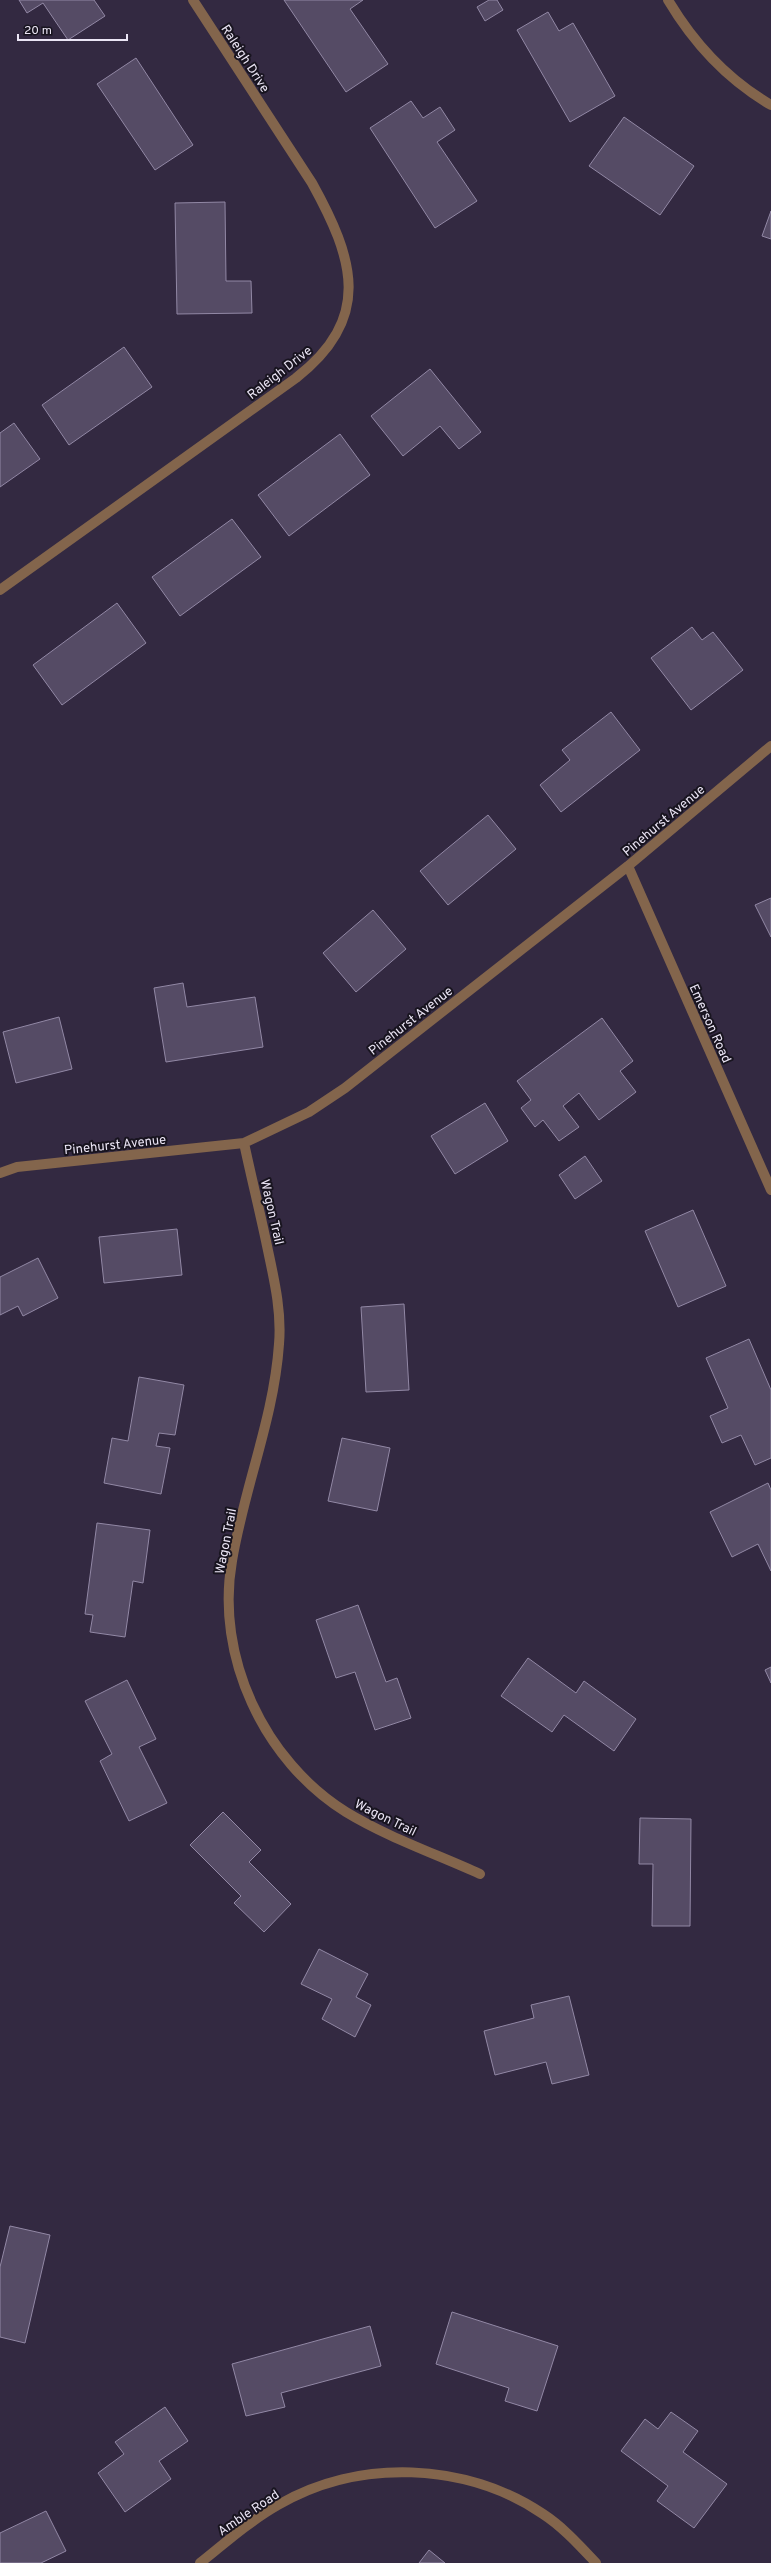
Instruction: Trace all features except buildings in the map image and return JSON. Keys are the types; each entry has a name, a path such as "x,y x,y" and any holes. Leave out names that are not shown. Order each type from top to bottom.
{"street":[{"name":"Raleigh Drive","path":"0,590 296,378 325,351 341,325 349,297 348,274 342,246 327,210 308,177 193,0"},
{"path":"668,0 710,57 750,93 771,105"},
{"name":"Pinehurst Avenue","path":"0,1173 17,1167 244,1143 309,1112 345,1088 628,866 771,746"},
{"name":"Emerson Road","path":"628,866 771,1190"},
{"name":"Wagon Trail","path":"244,1143 278,1295 280,1343 273,1388 231,1561 228,1600 233,1642 243,1683 264,1729 287,1760 311,1785 346,1812 480,1874"},
{"name":"Amble Road","path":"200,2563 278,2504 314,2488 352,2476 392,2472 432,2473 471,2481 508,2494 543,2514 574,2539 596,2563"}]}
